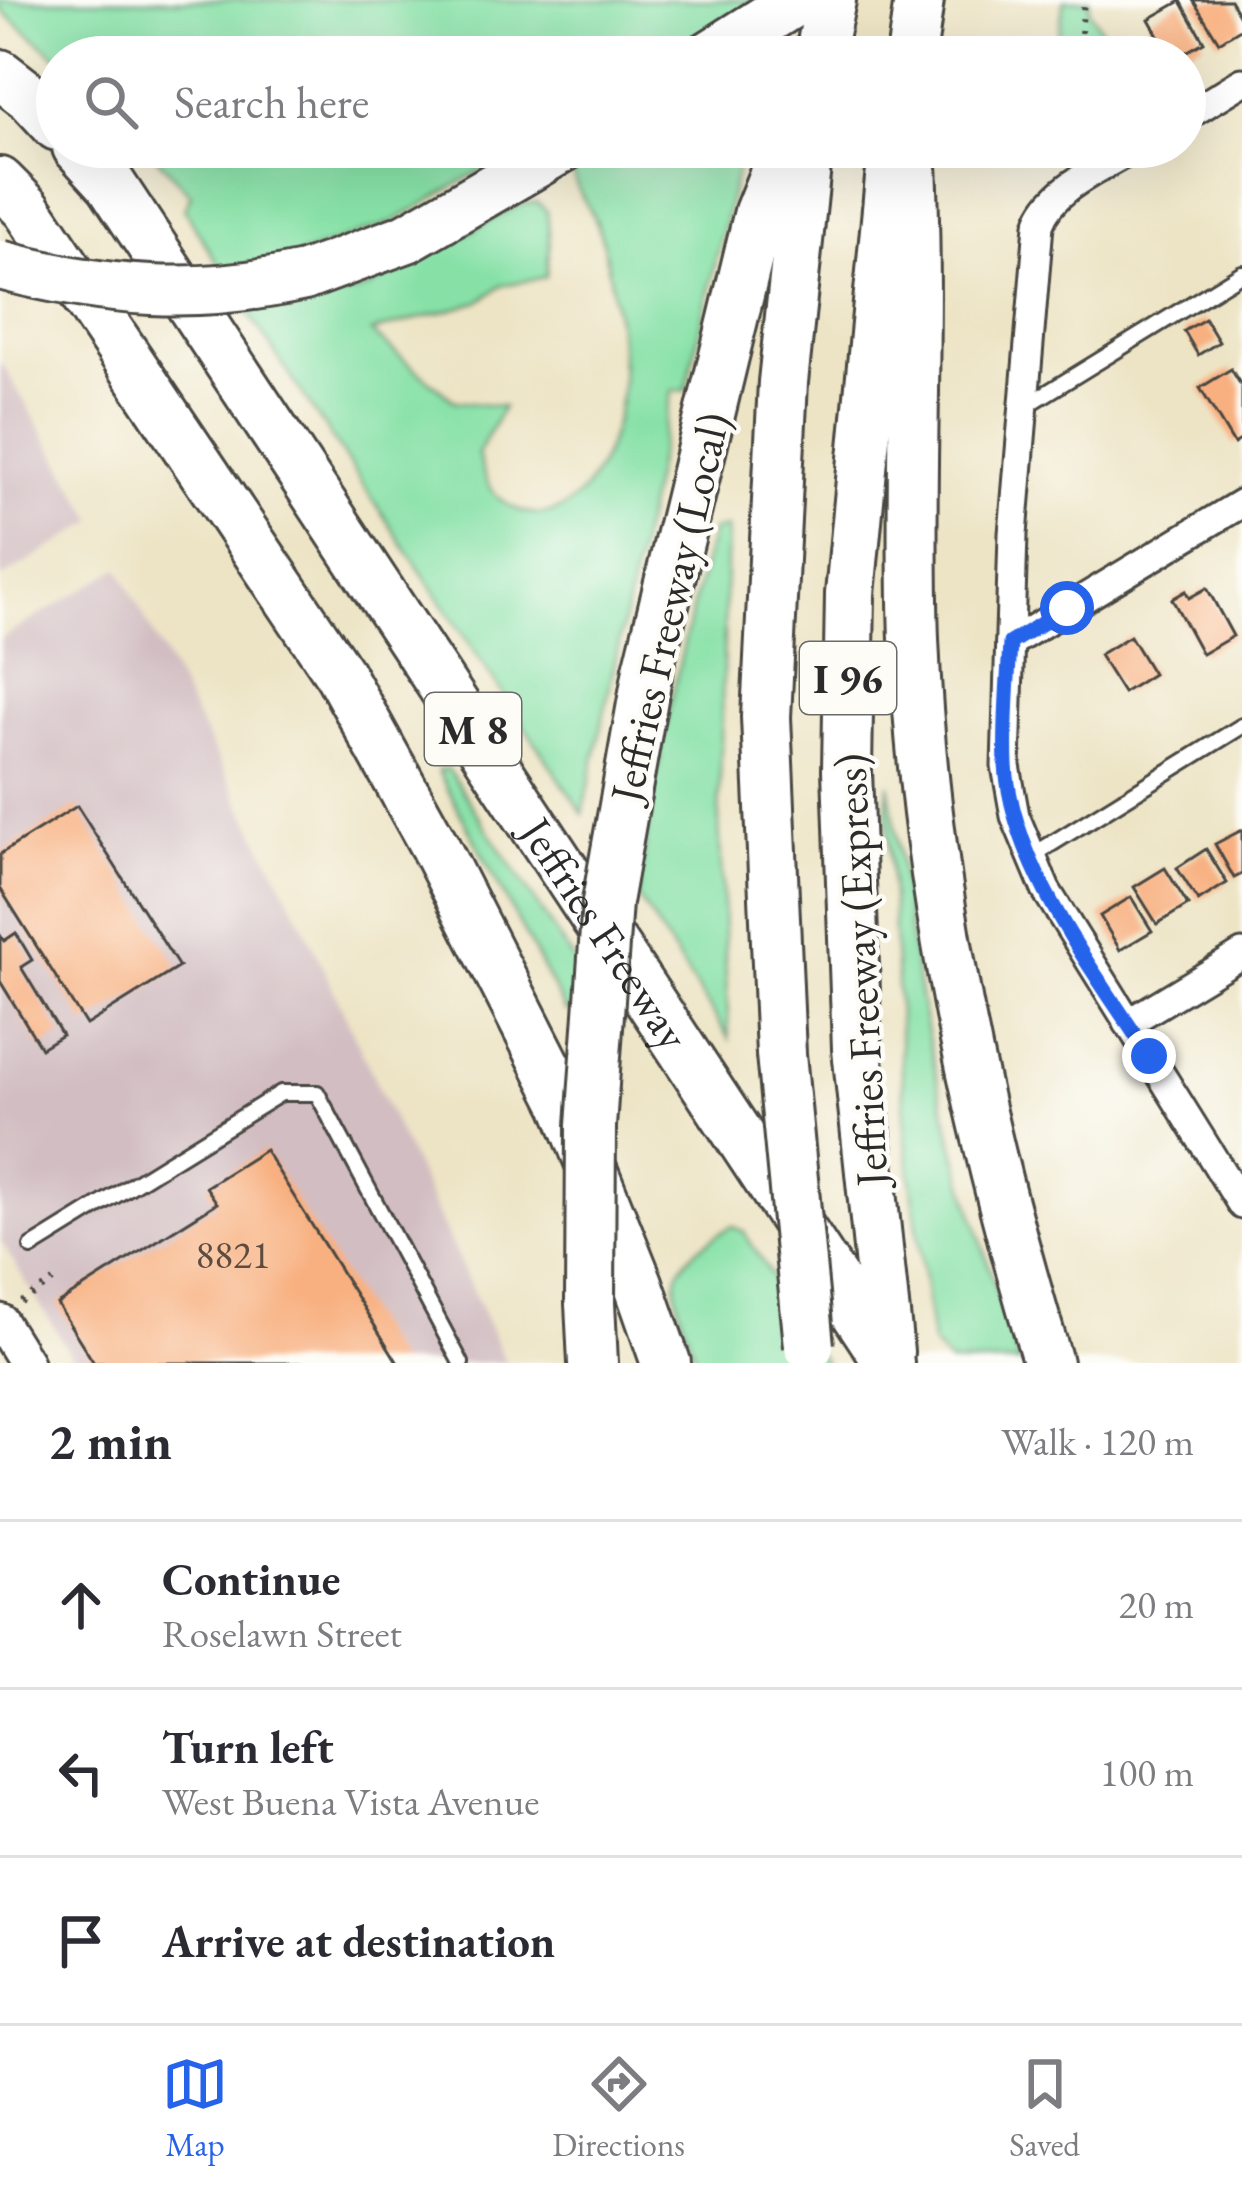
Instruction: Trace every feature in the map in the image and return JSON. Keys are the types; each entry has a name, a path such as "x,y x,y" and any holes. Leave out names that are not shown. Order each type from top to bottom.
{"highway":[{"path":"740,36 797,0"},
{"path":"823,36 831,0"},
{"path":"914,36 919,0"},
{"path":"0,74 36,102"},
{"name":"Jeffries Freeway","path":"96,168 889,1363"},
{"path":"0,265 66,282 139,292 254,287 304,277 407,238 528,168"},
{"name":"Jeffries Freeway (Local)","path":"592,1363 591,1126 607,902 648,670 759,212 777,168"},
{"name":"Jeffries Freeway (Express)","path":"806,168 783,382 766,717 781,1054 810,1355"},
{"name":"Jeffries Freeway (Express)","path":"889,1363 857,1049 847,770 850,594 892,168"},
{"name":"I 96","path":"912,168 918,258 913,385 914,640 930,841 955,991 1005,1221 1048,1363"},
{"name":"M 8","path":"0,182 27,209 340,675 435,847 485,952"},
{"path":"485,952 637,1363"},
{"path":"485,952 566,1104 666,1363"},
{"path":"955,991 1020,1201 1082,1363"}],"street":[{"path":"1206,104 1242,82"},
{"path":"1103,168 1044,210 1013,534 1006,766 1015,816 1030,857 1240,1199"},
{"path":"1010,643 1242,502"},
{"path":"1128,1023 1242,954"},
{"path":"11,1312 26,1363"}],"lane":[{"path":"1024,407 1242,273"},
{"path":"1030,857 1242,726"},
{"path":"32,1247 281,1093 316,1093 461,1363"}],"path":[{"path":"1081,36 1084,0"},
{"path":"11,1312 52,1281"}],"shaded area":[{"path":"0,360 95,521 0,579"},
{"path":"119,568 304,926 506,1363 76,1363 0,1240 0,639"}],"green space":[{"path":"0,0 774,0 766,36 36,39 0,9"},
{"path":"1064,0 1090,0 1089,9 1105,36 1058,36"},
{"path":"166,168 485,168 395,221 300,255 318,301 366,289 521,204 537,202 547,211 546,277 503,285 478,302 371,332 454,401 503,407 478,454 483,472 502,501 542,514 563,508 594,475 614,429 622,385 605,253 572,169 737,168 686,390 672,391 583,814 247,311 184,209 191,195"},
{"path":"727,528 719,819 729,1038 638,897 660,758 689,621 713,530"},
{"path":"448,769 595,993 566,1012 438,771"},
{"path":"889,783 916,974 937,1078 1019,1363 950,1363 932,1344 906,1140"},
{"path":"732,1226 744,1232 825,1363 697,1363 676,1282 690,1256"}],"building":[{"path":"1193,0 1230,0 1242,28 1219,42"},
{"path":"1181,1 1201,36 1158,36 1149,19"},
{"path":"1205,319 1219,342 1198,355 1184,331"},
{"path":"1231,369 1242,387 1242,439 1234,444 1200,388"},
{"path":"1207,588 1233,636 1202,654 1172,599 1186,591 1189,598"},
{"path":"1130,636 1153,674 1123,693 1099,655"},
{"path":"77,806 179,967 86,1025 0,888 0,854"},
{"path":"1242,830 1242,874 1234,878 1215,844"},
{"path":"1206,849 1227,883 1198,901 1177,868"},
{"path":"1165,868 1188,905 1157,924 1134,887"},
{"path":"1131,897 1152,931 1120,950 1100,916"},
{"path":"16,933 32,960 21,967 62,1035 41,1048 0,981 0,935 4,941"},
{"path":"265,1150 398,1363 94,1363 57,1304 217,1203 206,1187"}],"route":[{"path":"1067,608 1010,643 1006,766 1015,816 1046,890 1149,1056"}]}
